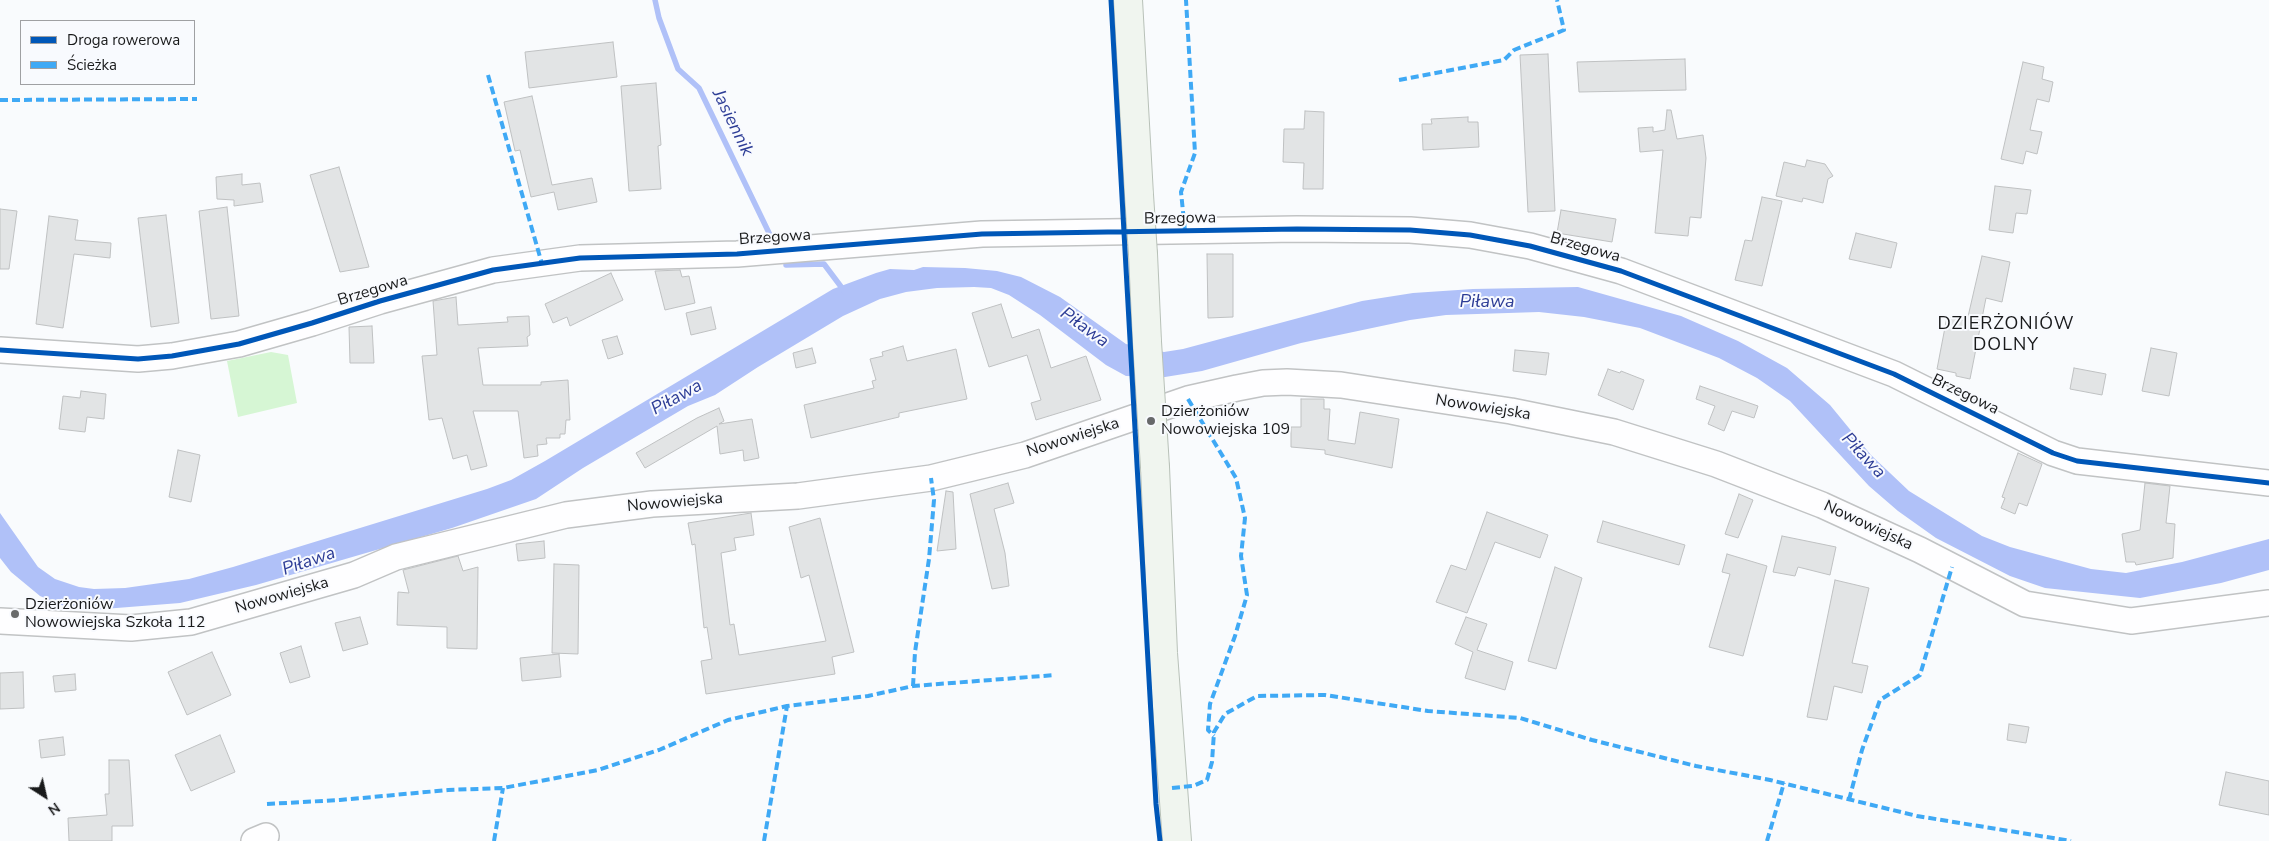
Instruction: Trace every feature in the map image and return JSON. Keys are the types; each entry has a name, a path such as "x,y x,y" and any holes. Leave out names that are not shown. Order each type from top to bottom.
{"main road":[{"path":"1128,0 1155,467 1162,653 1177,841"}],"street":[{"name":"Brzegowa","path":"0,350 138,359 172,356 239,344 380,301 493,270 580,258 737,254 982,234 1297,229 1410,230 1470,235 1530,246 1621,271 1894,374 2053,453 2077,462 2269,483"},
{"name":"Nowowiejska","path":"0,621 131,628 191,622 354,575 396,558 566,515 652,504 798,496 931,478 1025,455 1188,399 1237,388 1288,382 1341,385 1511,411 1614,432 1716,464 1822,504 1920,550 2025,604 2131,621 2269,603"}],"green space":[{"path":"271,352 288,355 297,403 238,417 227,361"}],"water":[{"name":"Piława","path":"923,267 997,271 1021,277 1060,297 1126,344 1164,352 1183,349 1362,301 1413,293 1473,289 1578,287 1681,316 1738,341 1787,368 1830,405 1871,455 1909,491 1982,536 2010,547 2091,569 2126,573 2182,562 2269,539 2269,570 2221,583 2140,598 2045,588 2010,576 1936,538 1898,511 1869,486 1790,401 1757,378 1719,358 1640,328 1584,317 1539,312 1446,315 1410,320 1301,343 1202,371 1165,377 1126,376 1106,365 1040,315 1009,295 991,288 974,287 937,288 906,292 880,299 843,316 715,395 688,406 583,468 536,499 452,528 256,585 180,603 91,610 66,607 40,596 11,572 0,558 0,513 38,567 55,579 79,587 94,589 125,588 189,579 487,489 511,480 545,461 833,289 890,269 914,270"}],"building":[{"path":"613,42 617,77 529,88 525,52"},
{"path":"1548,54 1555,211 1528,212 1520,55"},
{"path":"1685,59 1686,90 1579,92 1577,62"},
{"path":"2023,62 2044,67 2042,79 2053,82 2049,102 2037,99 2030,130 2042,132 2037,154 2026,151 2023,164 2001,159"},
{"path":"656,83 661,145 658,146 661,189 629,191 621,86"},
{"path":"532,96 552,185 592,178 597,202 558,210 554,192 531,197 520,150 515,151 504,102"},
{"path":"1667,110 1671,110 1677,139 1703,135 1706,158 1701,218 1690,217 1688,236 1655,233 1663,150 1640,152 1638,128 1653,127 1653,132 1665,130"},
{"path":"1305,111 1324,112 1323,189 1303,189 1304,163 1283,162 1284,129 1304,129"},
{"path":"1468,117 1468,122 1478,122 1479,147 1423,150 1422,124 1432,124 1431,119"},
{"path":"1807,160 1825,164 1833,176 1828,179 1823,203 1803,198 1802,202 1776,196 1784,162 1805,167"},
{"path":"339,167 369,267 340,272 310,175"},
{"path":"242,174 242,185 260,183 263,202 234,206 234,200 217,199 216,177"},
{"path":"1995,186 2031,190 2027,214 2016,213 2013,233 1989,230"},
{"path":"1762,197 1782,201 1762,286 1735,280 1745,240 1752,241"},
{"path":"227,207 239,316 211,319 199,211"},
{"path":"0,209 17,211 9,269 0,269"},
{"path":"1561,210 1616,219 1612,242 1557,233"},
{"path":"166,215 179,323 151,327 138,218"},
{"path":"49,216 78,220 75,240 111,243 110,258 74,254 63,328 36,324"},
{"path":"1856,233 1897,243 1891,268 1849,259"},
{"path":"1207,254 1233,254 1233,317 1208,318"},
{"path":"1982,256 2010,262 2002,302 1986,298 1970,379 1956,376 1956,373 1937,369 1947,317 1967,321"},
{"path":"680,270 682,277 689,276 695,303 665,310 655,271"},
{"path":"611,273 623,300 570,326 567,317 553,323 545,304"},
{"path":"456,297 458,325 508,322 507,317 529,316 530,335 527,337 528,346 478,348 483,385 541,385 541,382 568,380 570,420 566,420 565,434 560,434 560,438 546,438 547,444 537,445 538,456 524,458 518,411 473,411 487,466 471,470 467,455 453,459 442,418 429,420 422,356 437,355 433,301"},
{"path":"1001,304 1012,338 1039,329 1051,368 1086,356 1101,400 1036,420 1031,403 1041,400 1027,355 989,367 972,313"},
{"path":"711,307 716,329 691,335 686,313"},
{"path":"372,326 374,363 350,363 349,327"},
{"path":"617,336 623,354 608,359 602,340"},
{"path":"903,346 907,361 956,349 967,399 899,413 899,417 811,438 804,405 874,388 872,381 876,380 870,359 883,356 882,352"},
{"path":"812,348 816,363 796,368 793,353"},
{"path":"2151,348 2177,353 2169,396 2142,391"},
{"path":"1515,350 1549,353 1546,375 1513,371"},
{"path":"2074,368 2106,374 2102,395 2070,389"},
{"path":"1608,369 1620,373 1621,371 1644,380 1633,410 1598,395"},
{"path":"1700,386 1758,406 1754,418 1732,411 1724,431 1708,424 1715,406 1696,399"},
{"path":"81,391 106,394 104,419 87,417 85,432 59,429 63,396 80,398"},
{"path":"1301,399 1324,399 1324,409 1330,409 1328,440 1355,444 1360,412 1399,419 1392,468 1325,454 1325,450 1291,447 1291,427 1301,427"},
{"path":"719,408 724,421 719,424 752,419 759,458 744,461 743,450 720,454 717,426 645,468 636,453 697,418"},
{"path":"178,450 200,455 191,502 169,497"},
{"path":"2018,453 2042,464 2027,506 2019,503 2015,514 2001,508 2005,498 2002,497"},
{"path":"1008,483 1014,503 994,509 1005,553 1009,586 992,589 970,494"},
{"path":"2145,483 2170,486 2166,523 2175,524 2173,558 2136,565 2135,562 2126,562 2122,534 2140,530"},
{"path":"946,491 953,492 956,549 937,551"},
{"path":"1739,494 1753,500 1738,538 1725,534"},
{"path":"1487,512 1548,535 1540,558 1495,542 1467,613 1436,602 1451,565 1466,570"},
{"path":"751,513 754,535 734,538 736,550 721,553 730,625 734,624 739,655 826,641 809,575 801,578 789,527 820,518 854,652 832,657 835,674 706,694 701,661 712,659 707,627 704,628 695,544 692,545 688,523"},
{"path":"1603,521 1685,545 1679,565 1597,542"},
{"path":"1782,536 1836,547 1830,575 1798,567 1795,576 1773,572"},
{"path":"544,541 545,558 518,561 516,544"},
{"path":"1727,554 1767,566 1743,656 1709,647 1730,574 1722,572"},
{"path":"458,556 463,571 478,567 477,649 447,648 447,627 397,625 398,592 409,593 403,570"},
{"path":"554,564 579,565 578,654 552,653"},
{"path":"1555,567 1582,578 1556,669 1528,661"},
{"path":"1835,580 1869,588 1852,663 1868,666 1862,693 1834,686 1827,720 1807,717"},
{"path":"360,617 368,644 343,651 335,623"},
{"path":"1466,617 1487,624 1477,650 1513,662 1505,690 1465,678 1473,652 1455,644"},
{"path":"301,646 310,677 290,683 280,653"},
{"path":"212,652 231,695 187,715 168,672"},
{"path":"559,654 561,677 522,681 520,658"},
{"path":"23,672 24,708 0,709 0,673"},
{"path":"75,674 76,690 55,692 53,676"},
{"path":"2009,724 2029,727 2026,743 2007,740"},
{"path":"220,735 235,772 191,791 175,755"},
{"path":"63,737 65,755 41,758 39,740"},
{"path":"109,760 129,760 133,826 112,826 112,841 69,841 68,818 107,815 105,794 109,794"},
{"path":"2226,772 2269,781 2269,815 2219,805"}],"waterway":[{"name":"Jasiennik","path":"655,0 659,18 678,69 699,88 770,235"},
{"name":"Jasiennik","path":"786,265 824,264 845,292"}],"marked path":[{"path":"1185,231 1181,192 1195,153 1186,0"},
{"path":"1399,80 1504,60 1514,50 1564,30 1557,0"},
{"path":"488,75 542,264"},
{"path":"0,100 197,99"},
{"path":"1188,399 1236,478 1245,518 1241,556 1247,595 1235,636 1210,704 1208,730 1214,736"},
{"path":"913,686 915,652 929,559 934,500 931,478"},
{"path":"1849,800 1862,750 1880,700 1920,675 1952,567"},
{"path":"267,804 340,800 448,790 503,788 598,770 659,750 728,720 787,706 868,696 913,686 1055,675"},
{"path":"1172,788 1193,786 1207,780 1212,762 1214,732 1225,714 1257,696 1325,695 1428,711 1520,718 1592,740 1696,766 1770,780 1917,816 2071,841"},
{"path":"764,841 787,706"},
{"path":"1767,841 1784,783"},
{"path":"494,841 503,788"}],"cycle path":[{"path":"1111,0 1156,804 1160,841"},
{"path":"0,350 138,359 172,356 239,344 380,301 493,270 580,258 737,254 982,234 1297,229 1410,230 1470,235 1530,246 1621,271 1894,374 2053,453 2077,461 2269,483"}],"place":[{"name":"Dzierżoniów Nowowiejska 109","path":"1151,421"},
{"name":"Dzierżoniów Nowowiejska Szkoła 112","path":"15,614"}],"district":[{"name":"DZIERŻONIÓW DOLNY","path":"2006,335"}]}
